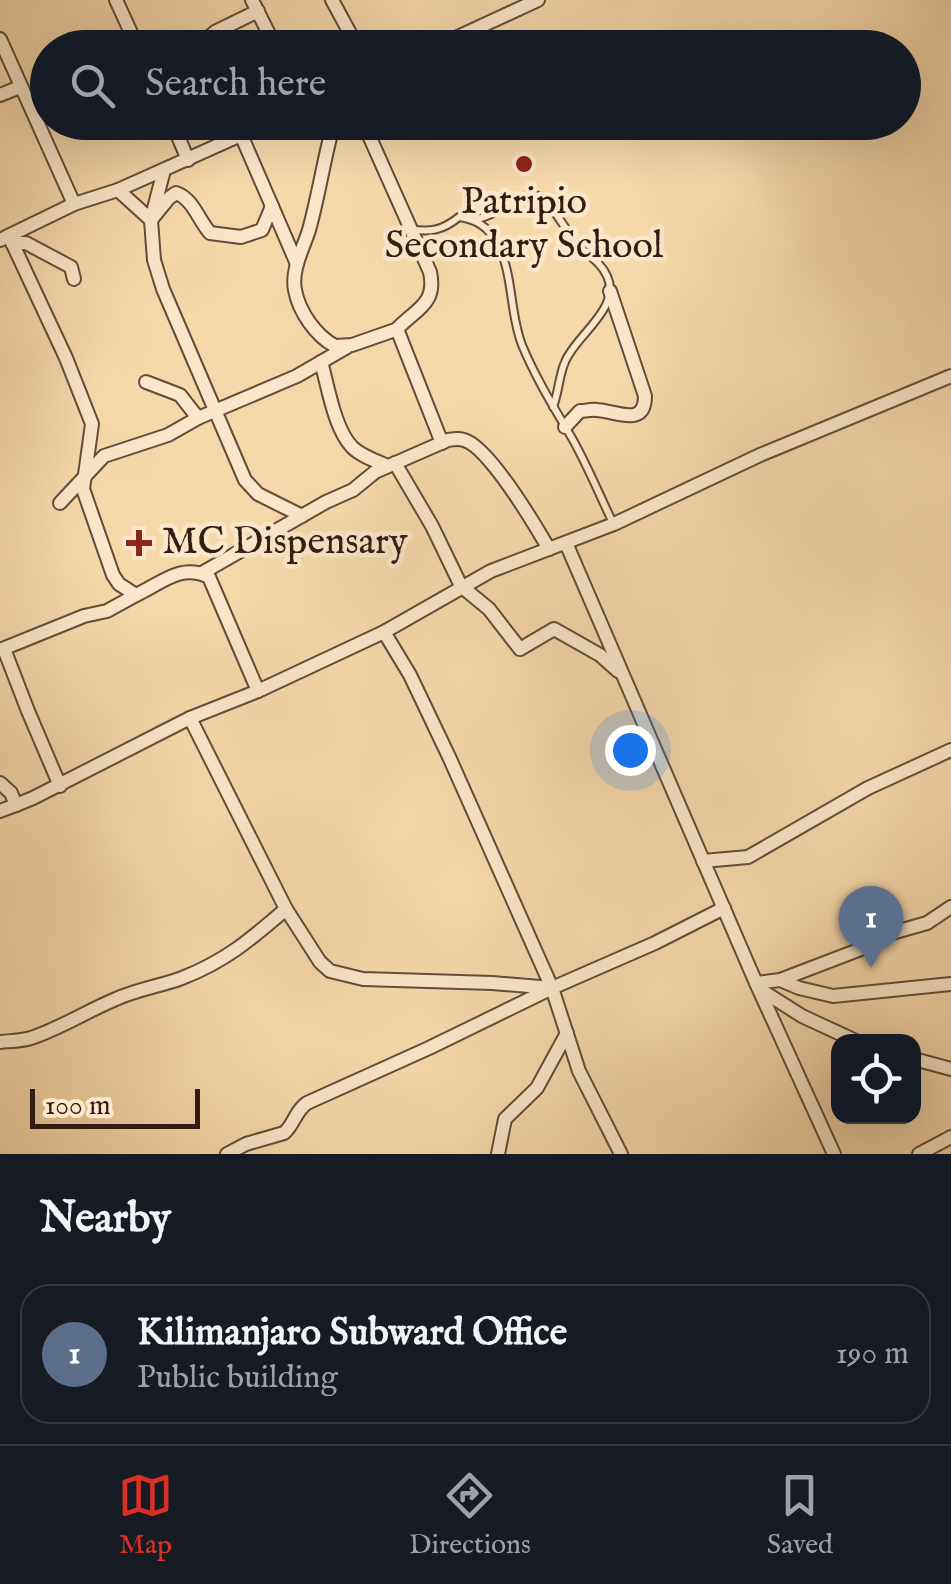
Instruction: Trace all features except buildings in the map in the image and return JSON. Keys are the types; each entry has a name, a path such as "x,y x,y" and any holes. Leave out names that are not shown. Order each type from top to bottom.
{"street":[{"path":"116,0 130,30"},
{"path":"332,0 348,30"},
{"path":"473,30 538,0"},
{"path":"218,30 255,6 267,30"},
{"path":"0,39 30,109"},
{"path":"0,95 20,87"},
{"path":"44,140 74,204"},
{"path":"180,140 188,160"},
{"path":"7,240 74,204 118,190 233,140"},
{"path":"244,140 297,264"},
{"path":"330,140 297,264 294,290 310,322 328,342 346,347"},
{"path":"60,503 104,456 168,436 198,418 286,381 346,347 398,328 426,303 432,287 427,264 371,140"},
{"path":"164,170 151,220 152,250 163,288 248,486 302,516"},
{"path":"118,190 151,220"},
{"path":"151,220 176,193 187,197 210,233 248,236 262,230 272,206"},
{"path":"7,240 26,244 70,267 74,279"},
{"path":"7,240 66,358 92,424 83,489 114,575 119,584 136,595"},
{"path":"565,427 580,411 631,416 639,414 646,404 610,290"},
{"path":"398,328 442,443"},
{"path":"322,362 334,411 349,443 364,455 391,465 432,526 462,586 489,609 520,648 554,629 600,655 623,676"},
{"path":"0,810 60,786 190,718 384,632 514,561 614,524 720,473 951,376"},
{"path":"146,382 180,395 198,418"},
{"path":"202,573 353,490 375,472 442,443 462,440 482,452 549,548"},
{"path":"566,543 757,986 834,1154"},
{"path":"60,786 2,650 84,616 107,612 179,572 192,571 214,582 258,690"},
{"path":"384,632 428,711 552,988 579,1071 621,1154"},
{"path":"190,718 286,909 326,969 363,979 492,982 552,988"},
{"path":"703,861 748,857 868,788 951,750"},
{"path":"0,784 11,793 16,805"},
{"path":"757,986 927,923 951,907"},
{"path":"227,1154 285,1133 306,1102 724,908"},
{"path":"0,1042 26,1040 122,996 214,964 234,953 286,909"},
{"path":"780,980 833,996 951,984"},
{"path":"757,986 802,1016 841,1034"},
{"path":"498,1154 505,1120 537,1088 567,1033"},
{"path":"921,1061 951,1070"},
{"path":"918,1154 951,1137"}],"lane":[{"path":"474,220 498,212 528,194 540,196 552,205 578,246 600,264 609,282 610,290 596,320 565,362 553,406"},
{"path":"409,228 430,232 459,217 474,220 491,234 506,266 522,345 614,524"}],"place":[{"name":"Patripio Secondary School","path":"524,164"},
{"name":"MC Dispensary","path":"139,543"},
{"name":"Kilimanjaro Subward Office","path":"871,968"}]}
